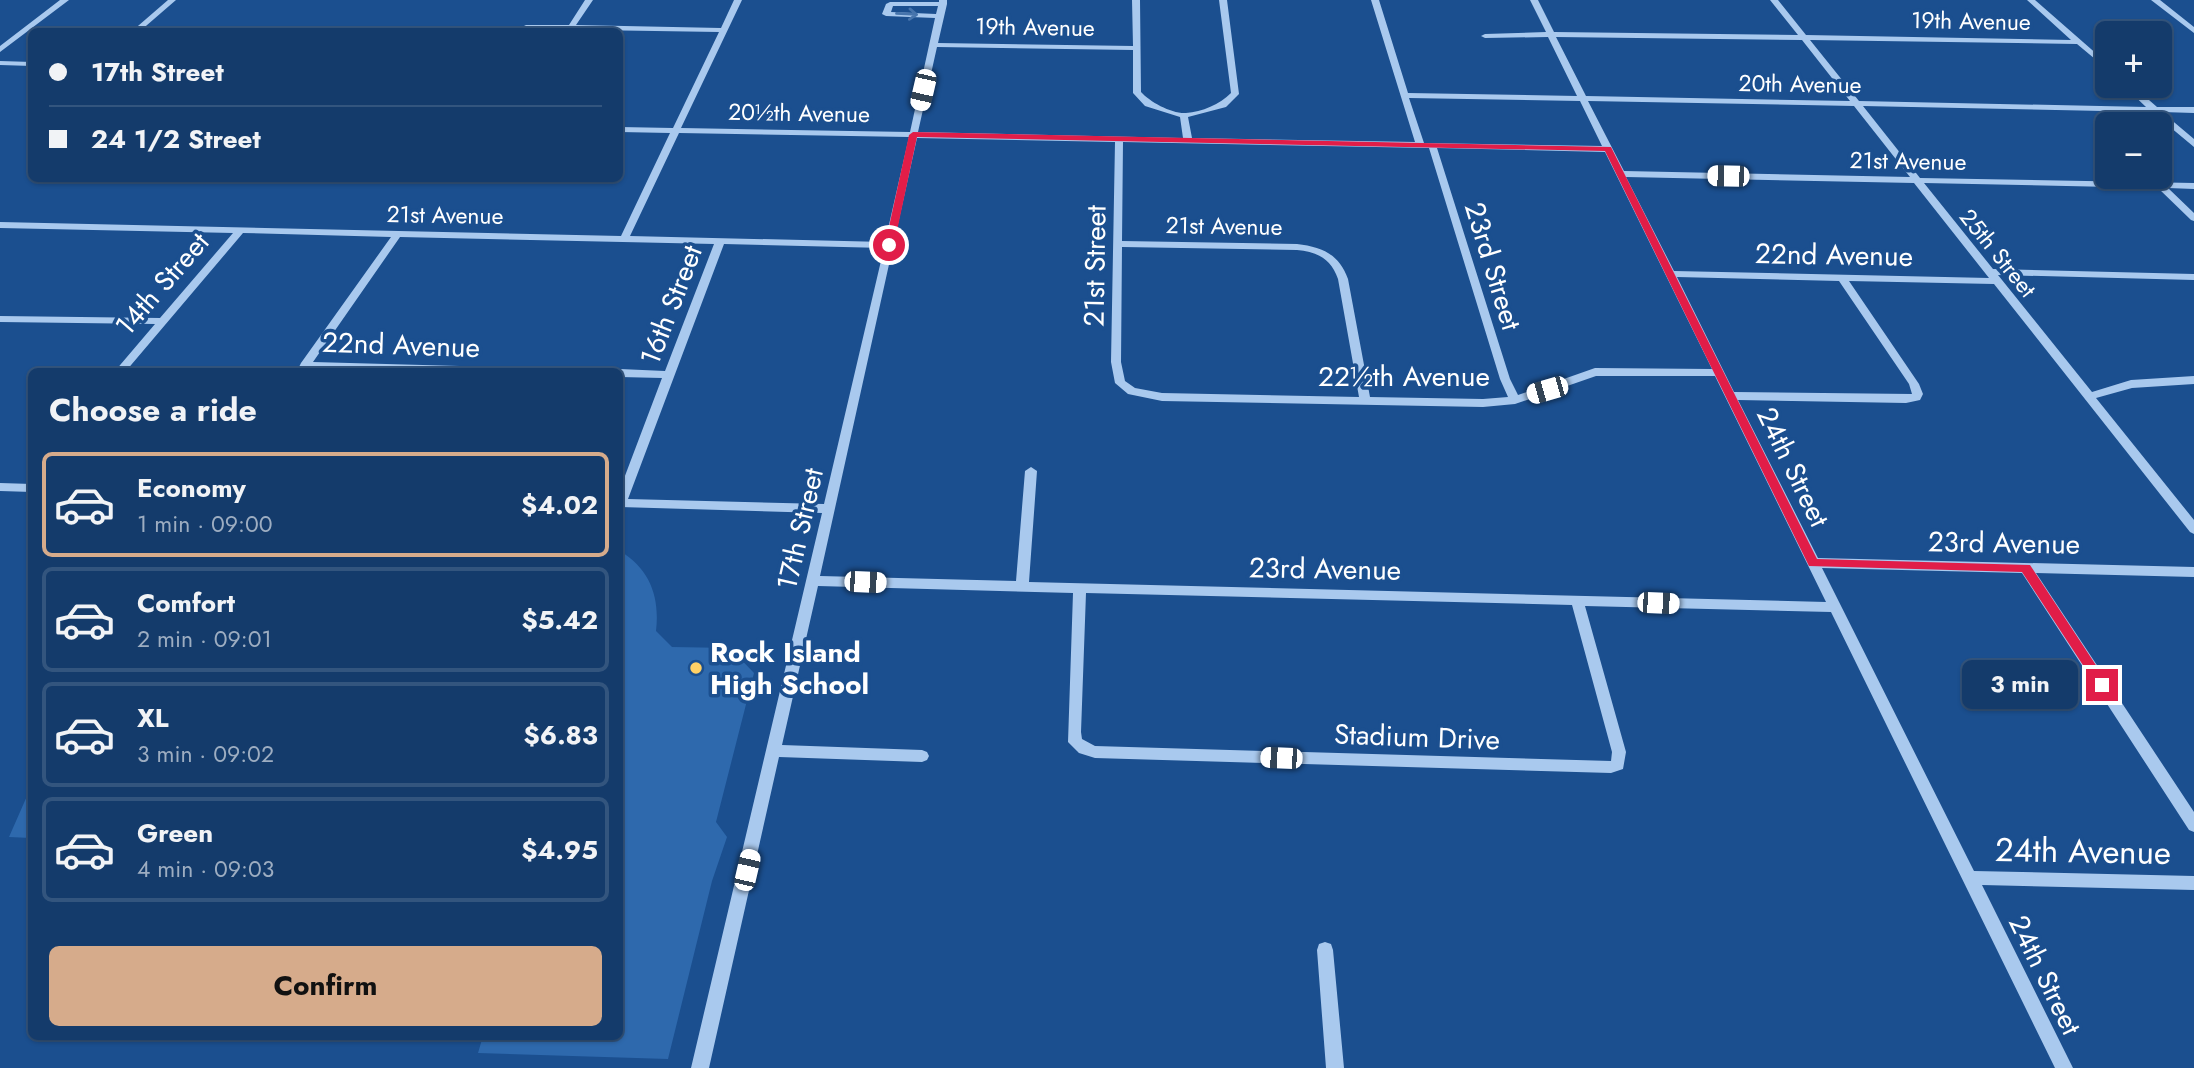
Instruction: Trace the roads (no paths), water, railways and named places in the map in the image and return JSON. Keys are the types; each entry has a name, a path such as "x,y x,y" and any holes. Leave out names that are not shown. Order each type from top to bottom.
{"street":[{"path":"28,28 65,0"},
{"path":"139,28 172,0"},
{"path":"526,27 571,28 589,0"},
{"path":"624,239 738,0"},
{"path":"1136,0 1136,88 1139,97 1148,104 1184,116 1223,105 1235,94 1223,0"},
{"path":"1375,0 1420,145"},
{"name":"24th Street","path":"1534,0 2064,1068"},
{"name":"25th Street","path":"1774,0 2194,529"},
{"path":"2031,0 2095,56"},
{"path":"2155,0 2194,31"},
{"path":"890,4 942,7 887,13 890,4"},
{"name":"17th Street","path":"701,1068 942,7"},
{"path":"0,50 28,28"},
{"path":"623,30 724,30"},
{"path":"0,34 19,35"},
{"name":"19th Avenue","path":"1485,36 1803,37 2079,42"},
{"name":"19th Avenue","path":"934,45 1136,48"},
{"path":"0,63 28,64"},
{"name":"20th Avenue","path":"1405,95 2194,110"},
{"path":"2142,98 2194,144"},
{"path":"1184,116 1188,140"},
{"name":"20½th Avenue","path":"623,129 1608,149"},
{"name":"21st Street","path":"1119,139 1116,362 1117,376 1122,386 1128,389"},
{"name":"23rd Street","path":"1432,145 1505,380 1515,400"},
{"name":"21st Avenue","path":"1621,174 2095,184"},
{"name":"21st Avenue","path":"2172,186 2194,186"},
{"path":"2163,189 2194,218"},
{"name":"21st Avenue","path":"0,225 889,245"},
{"name":"14th Street","path":"123,368 241,230"},
{"path":"303,368 398,233"},
{"name":"16th Street","path":"623,495 720,241"},
{"name":"21st Avenue","path":"1118,244 1297,247 1311,248 1329,255 1340,266 1365,402"},
{"name":"22nd Avenue","path":"1670,274 1842,278 2194,277"},
{"path":"1731,396 1906,399 1918,394 1914,384 1842,278"},
{"path":"0,319 162,321"},
{"name":"22½th Avenue","path":"1128,389 1162,397 1483,403 1515,400 1595,372 1719,373"},
{"path":"623,373 668,375"},
{"path":"2089,397 2131,384 2194,380"},
{"path":"1022,586 1031,471"},
{"path":"0,487 26,487"},
{"path":"623,503 829,509"},
{"path":"2179,509 2194,510"},
{"name":"23rd Avenue","path":"1814,563 2194,572"},
{"path":"2026,568 2194,825"},
{"name":"23rd Avenue","path":"813,580 1835,607"},
{"name":"Stadium Drive","path":"1080,588 1074,732 1075,741 1084,749 1094,752 1611,767 1618,765 1619,752 1577,600"},
{"path":"774,751 922,757"},
{"name":"24th Avenue","path":"1970,878 2194,883"},
{"path":"1325,950 1335,1068"}],"place":[{"name":"Rock Island High School","path":"696,668"}]}
